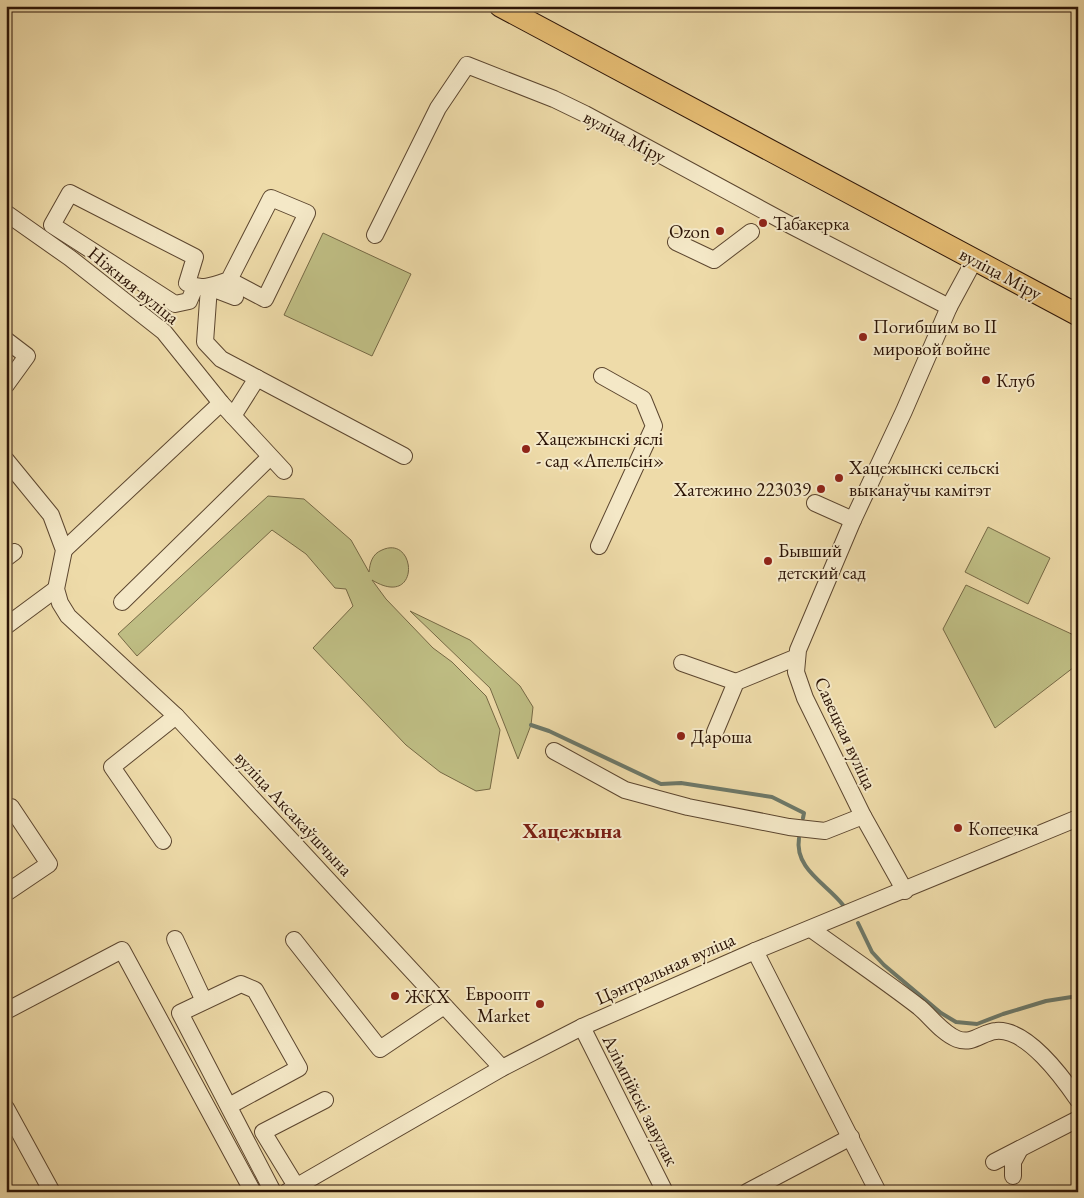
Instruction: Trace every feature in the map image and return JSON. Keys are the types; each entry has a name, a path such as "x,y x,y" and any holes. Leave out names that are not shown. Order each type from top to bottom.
{"main road":[{"name":"вуліца Міру","path":"500,6 1078,315"}],"street":[{"name":"вуліца Міру","path":"375,235 438,108 467,65 554,99 585,114 792,226 949,307"},
{"path":"230,280 265,299 307,213 271,198 230,280 198,292 175,304 52,224 70,193 195,257 188,283 198,292 207,317 205,342 221,359 404,456"},
{"name":"Ніжняя вуліца","path":"6,213 70,258 164,332 221,403 284,471"},
{"path":"676,242 714,260 751,232"},
{"name":"Савецкая вуліца","path":"905,891 863,816 805,698 796,672 797,657 798,650 853,520 904,411 949,307 975,259"},
{"path":"198,292 235,297"},
{"path":"198,292 207,317"},
{"path":"6,340 27,356 6,385"},
{"path":"599,546 654,426 643,399 602,376"},
{"path":"233,416 257,378"},
{"path":"64,550 221,403"},
{"path":"122,602 270,457"},
{"path":"6,460 51,515 64,550 56,589 6,626"},
{"path":"815,503 853,520"},
{"name":"вуліца Аксакаўшчына","path":"56,589 60,604 68,616 176,716 502,1068"},
{"path":"682,663 736,682 797,657"},
{"path":"715,732 736,682"},
{"path":"163,842 112,767 176,716"},
{"path":"554,750 625,790 688,807 789,827 825,831 863,816"},
{"path":"6,811 11,808 49,864 6,893"},
{"name":"Цэнтральная вуліца","path":"291,1189 502,1068 582,1027 755,951 905,891 1078,818"},
{"path":"811,929 920,1008 946,1032 957,1039 970,1041 997,1030 1014,1035 1035,1048 1058,1072 1078,1100"},
{"path":"175,939 204,1001"},
{"path":"294,940 380,1050 444,1006"},
{"path":"6,1011 122,950 253,1192"},
{"path":"755,951 878,1192"},
{"path":"229,1106 299,1068 255,990 241,984 180,1013 273,1192"},
{"name":"Алімпійскі завулак","path":"582,1027 665,1192"},
{"path":"291,1189 263,1132 325,1100"},
{"path":"6,1108 52,1192"},
{"path":"994,1162 1078,1119"},
{"path":"747,1192 851,1137"},
{"path":"1013,1176 1013,1162 1020,1149"}],"shaded area":[{"path":"323,233 411,274 372,356 284,315"},
{"path":"268,496 304,499 351,540 369,572 372,559 382,550 394,548 402,552 407,560 408,570 406,579 399,586 388,587 372,580 386,599 433,648 452,662 486,696 500,730 490,789 476,791 440,772 406,745 313,648 353,606 346,589 335,588 306,554 272,530 137,656 118,634"},
{"path":"988,527 1050,558 1028,604 965,572"},
{"path":"966,585 1078,637 1078,664 995,728 943,629"},
{"path":"410,611 470,640 520,686 533,707 531,725 518,759 490,688"}],"waterway":[{"path":"531,725 549,731 661,784 681,783 772,797 804,813 803,818"},
{"path":"799,838 799,849 807,867 843,905"},
{"path":"858,923 872,952 884,965 941,1013 956,1022 977,1024 1046,1001 1078,996"}],"place":[{"name":"Табакерка","path":"763,223"},
{"name":"Ozon","path":"720,231"},
{"name":"Погибшим во II мировой войне","path":"863,337"},
{"name":"Клуб","path":"986,380"},
{"name":"Хацежынскі яслі - сад «Апельсін»","path":"526,449"},
{"name":"Хацежынскі сельскі выканаўчы камітэт","path":"839,478"},
{"name":"Хатежино 223039","path":"821,489"},
{"name":"Бывший детский сад","path":"768,561"},
{"name":"Дароша","path":"681,736"},
{"name":"Копеечка","path":"958,828"},
{"name":"ЖКХ","path":"395,996"},
{"name":"Евроопт Market","path":"540,1004"}],"district":[{"name":"Хацежына","path":"572,831"}]}
